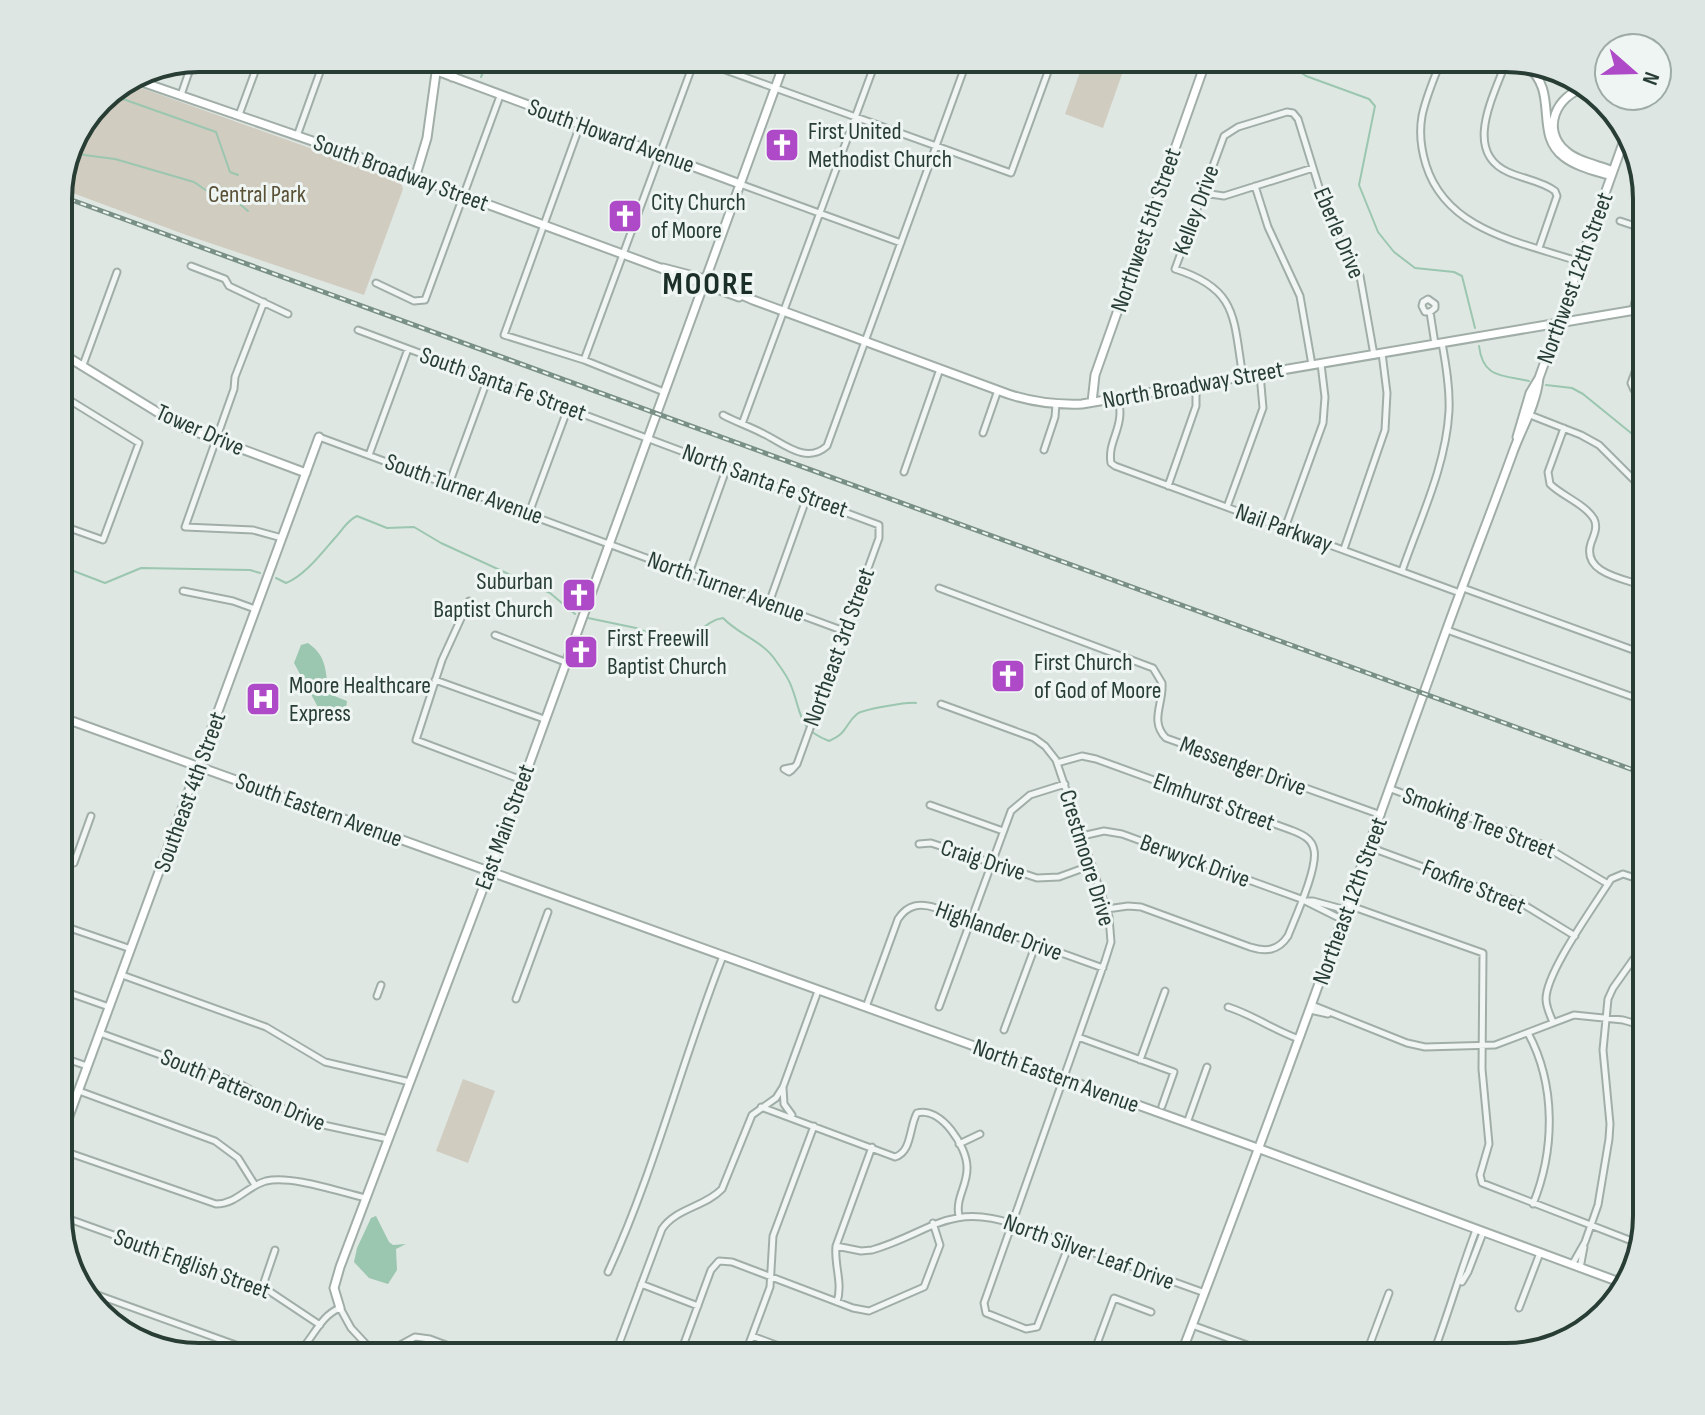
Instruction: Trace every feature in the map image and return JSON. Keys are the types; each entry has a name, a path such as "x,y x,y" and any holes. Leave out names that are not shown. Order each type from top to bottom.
{"main road":[{"path":"415,178 427,140 437,72"},
{"name":"South Howard Avenue","path":"440,72 740,184"},
{"path":"452,77 454,72"},
{"name":"East Main Street","path":"340,1308 334,1294 336,1277 489,872 781,72"},
{"name":"Northwest 5th Street","path":"1092,402 1095,375 1202,72"},
{"path":"1538,76 1543,85 1549,134 1556,150 1573,162 1612,174"},
{"name":"South Broadway Street","path":"147,84 704,282"},
{"path":"1574,92 1568,94 1558,106 1553,120 1555,135 1570,154 1612,174"},
{"name":"Northwest 12th Street","path":"1539,378 1622,147"},
{"name":"North Broadway Street","path":"704,282 998,390 1056,404 1118,398 1633,310"},
{"name":"Tower Drive","path":"72,361 173,423 306,473"},
{"name":"Northeast 12th Street","path":"1185,1343 1300,1040 1516,444 1530,393 1539,378"},
{"name":"Southeast 4th Street","path":"72,1105 319,437"},
{"name":"South Eastern Avenue","path":"72,721 489,872"},
{"name":"North Eastern Avenue","path":"489,872 1260,1149 1615,1281"}],"street":[{"path":"239,116 255,72"},
{"path":"297,136 320,72"},
{"path":"584,360 689,72"},
{"path":"734,72 1011,173 1048,72"},
{"path":"742,424 872,72"},
{"path":"723,415 784,447 806,454 820,452 829,443 963,72"},
{"path":"1437,72 1421,123 1422,152 1434,184 1455,212 1500,236 1580,262"},
{"path":"1500,72 1485,120 1484,142 1489,155 1501,169 1555,191 1557,196 1539,248"},
{"path":"180,96 188,73"},
{"path":"376,283 414,301 425,300 500,96"},
{"name":"Kelley Drive","path":"1243,377 1233,321 1225,299 1205,280 1175,269 1222,140 1228,132 1282,113 1295,114"},
{"name":"Eberle Drive","path":"1295,114 1327,213 1360,276 1387,393 1385,430 1343,549"},
{"path":"580,125 504,335 584,360 664,392"},
{"path":"1203,193 1219,197 1313,168"},
{"path":"740,184 901,243"},
{"path":"1255,186 1268,227 1300,296 1312,365"},
{"path":"1620,221 1633,225"},
{"path":"191,266 225,279 229,286 288,314"},
{"path":"82,366 117,272"},
{"path":"264,302 235,377 234,389 185,527 253,530 283,538"},
{"path":"1402,571 1446,440 1449,401 1430,312"},
{"name":"South Santa Fe Street","path":"358,330 647,438"},
{"path":"369,455 408,349"},
{"path":"1285,528 1323,423 1325,397 1321,364"},
{"path":"904,472 940,369"},
{"path":"1227,507 1263,408 1260,374"},
{"path":"449,484 488,378"},
{"path":"1168,486 1196,406 1196,385"},
{"path":"983,433 998,390"},
{"name":"Nail Parkway","path":"1118,398 1121,423 1110,461 1115,466 1402,571 1633,650"},
{"path":"72,402 139,443 103,540 72,529"},
{"path":"1044,450 1056,404"},
{"path":"529,513 568,408"},
{"path":"1526,414 1599,445 1633,479"},
{"path":"1564,428 1548,472 1548,481 1593,518 1596,529 1589,554 1593,565 1633,582"},
{"name":"South Turner Avenue","path":"319,437 608,544"},
{"name":"North Santa Fe Street","path":"647,438 872,520 880,527"},
{"path":"689,573 727,467"},
{"path":"769,603 807,497"},
{"name":"Northeast 3rd Street","path":"794,767 879,538 880,527"},
{"name":"North Turner Avenue","path":"608,544 844,631"},
{"name":"Messenger Drive","path":"939,588 1153,668 1162,683 1157,719 1166,738 1381,815"},
{"path":"183,591 256,609"},
{"path":"469,601 435,680 416,740 522,780"},
{"path":"1447,630 1633,697"},
{"path":"495,635 565,662"},
{"path":"435,680 544,719"},
{"name":"Crestmoore Drive","path":"941,704 1034,738 1048,750 1065,784 1107,909 1111,935 1103,968 984,1310 992,1317 1026,1329 1037,1327 1069,1245"},
{"name":"Elmhurst Street","path":"1057,763 1082,756 1096,759 1300,833 1310,841 1315,854 1304,900"},
{"path":"939,1007 1011,811 1020,801 1037,792 1065,784"},
{"name":"Smoking Tree Street","path":"1391,789 1541,844 1608,884"},
{"path":"930,805 1003,831"},
{"path":"72,862 91,816"},
{"name":"Berwyck Drive","path":"1082,836 1104,831 1122,834 1304,900 1347,908 1483,953 1482,1047"},
{"name":"Craig Drive","path":"919,844 931,843 1046,879 1092,865"},
{"name":"Foxfire Street","path":"1369,847 1521,903 1575,936"},
{"path":"1553,1022 1546,1003 1547,992 1561,959 1608,884 1619,874 1633,878"},
{"path":"1107,909 1141,907 1250,947 1268,950 1285,941 1304,900"},
{"name":"Berwyck Drive","path":"1304,900 1343,920"},
{"name":"Highlander Drive","path":"866,1008 896,922 905,911 916,905 928,905 1103,968"},
{"path":"516,999 548,912"},
{"path":"72,929 132,949"},
{"path":"1004,1030 1036,944"},
{"path":"608,1272 675,1097 693,1036 723,956"},
{"path":"1576,1266 1598,1205 1610,1131 1603,1050 1610,992 1633,960"},
{"path":"122,975 266,1027 325,1062 410,1082"},
{"path":"377,996 381,985"},
{"path":"619,1343 660,1234 668,1221 715,1197 722,1189 752,1115 776,1098 783,1087 818,991"},
{"path":"1140,1060 1165,991"},
{"path":"72,994 110,1007"},
{"path":"1228,1007 1254,1016 1277,1031 1300,1040"},
{"path":"1311,1008 1413,1045 1495,1045 1574,1015 1633,1024"},
{"name":"South Patterson Drive","path":"100,1033 240,1084 305,1121 388,1139"},
{"path":"1528,1033 1544,1072 1550,1134 1544,1173 1533,1204"},
{"path":"1078,1037 1174,1072 1162,1106"},
{"path":"1482,1047 1489,1144 1480,1175 1483,1185 1631,1241"},
{"path":"72,1061 88,1066"},
{"path":"1187,1123 1207,1067"},
{"path":"783,1087 784,1104 794,1117"},
{"path":"79,1091 215,1141 238,1158 255,1185"},
{"path":"761,1107 895,1157 903,1155 914,1117 922,1111 947,1123 959,1144 967,1169 958,1197 959,1216"},
{"path":"749,1343 772,1278 773,1236 814,1126"},
{"path":"959,1144 980,1134"},
{"path":"837,1302 840,1288 836,1246 872,1147"},
{"path":"72,1153 207,1203 231,1202 255,1185 270,1180 284,1180 366,1198"},
{"name":"North Silver Leaf Drive","path":"836,1246 872,1250 933,1223 959,1216 987,1217 1205,1293"},
{"name":"South English Street","path":"72,1220 262,1288 280,1296 320,1325"},
{"path":"684,1343 711,1270 719,1261 726,1260 869,1311 924,1287 940,1245 938,1230 933,1223"},
{"path":"1437,1343 1459,1286 1461,1270 1480,1231"},
{"path":"262,1288 275,1250"},
{"path":"1519,1308 1540,1253"},
{"path":"641,1284 698,1306"},
{"path":"1370,1343 1389,1293"},
{"path":"101,1296 230,1343"},
{"path":"1097,1343 1114,1298 1151,1312"},
{"path":"306,1343 329,1313 340,1308 351,1328 365,1343"},
{"path":"1192,1325 1242,1343"},
{"path":"752,1336 771,1343"},
{"path":"402,1343 419,1337 437,1343"}],"green space":[{"path":"1080,72 1123,72 1103,128 1065,114"},
{"name":"Central Park","path":"139,87 400,180 403,189 364,295 72,193 74,174 93,128 109,109"},
{"path":"463,1079 495,1091 468,1163 436,1151"}],"shaded area":[{"path":"308,643 322,659 329,694 347,701 346,708 339,713 324,713 319,709 294,663 301,645"},
{"path":"376,1216 389,1242 393,1245 406,1244 396,1249 397,1270 388,1284 369,1278 354,1262 371,1218"}],"waterway":[{"path":"481,77 483,72"},
{"path":"1300,72 1369,99 1375,106 1359,185 1378,232 1394,252 1415,268 1454,272 1462,276 1475,328"},
{"path":"121,98 216,132 230,172 238,175"},
{"path":"81,153 115,159 194,182 207,191 221,188 248,211"},
{"path":"1479,346 1489,370 1529,381"},
{"path":"1546,385 1572,388 1583,394 1633,435"},
{"path":"276,578 286,583 299,575 357,516 387,528 414,527 441,543 550,593 575,614"},
{"path":"72,570 105,583 141,568 250,570 260,573"},
{"path":"588,618 636,628 681,645 712,622 723,618 771,654 789,681 806,726 829,741 840,735 861,712 916,703"}],"railway":[{"path":"72,200 1633,770"}],"place":[{"name":"First United Methodist Church","path":"782,145"},
{"name":"City Church of Moore","path":"625,216"},
{"name":"Suburban Baptist Church","path":"579,595"},
{"name":"First Freewill Baptist Church","path":"581,652"},
{"name":"First Church of God of Moore","path":"1008,676"},
{"name":"Moore Healthcare Express","path":"263,699"}],"district":[{"name":"MOORE","path":"709,284"}]}
